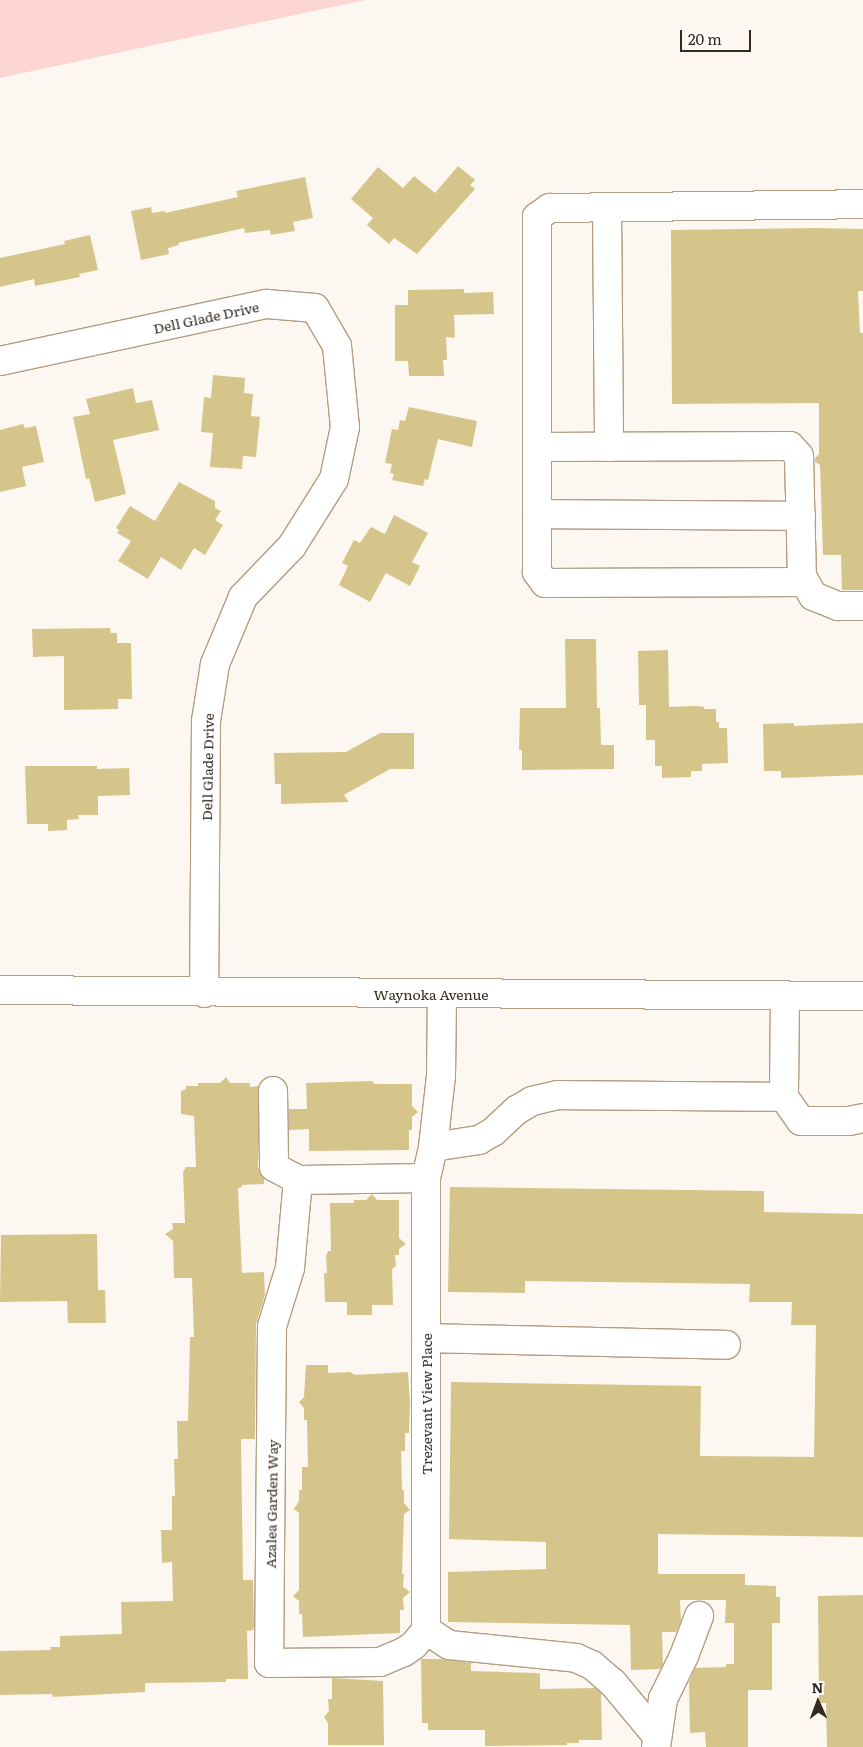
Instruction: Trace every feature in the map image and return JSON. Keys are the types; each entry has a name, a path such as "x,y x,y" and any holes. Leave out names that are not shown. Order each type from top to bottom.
{"street":[{"path":"805,582 545,583 537,572 537,217 550,208 863,204"},
{"path":"607,207 609,447"},
{"name":"Dell Glade Drive","path":"0,361 267,304 315,308 337,346 345,427 334,479 292,546 244,597 214,664 206,721 204,992"},
{"path":"537,447 790,446 799,456 802,576 813,596 838,606 863,606"},
{"path":"537,514 801,516"},
{"name":"Waynoka Avenue","path":"0,990 863,996"},
{"path":"273,1091 274,1167 298,1180 426,1178 433,1147 441,1076 442,994"},
{"path":"785,996 784,1097 801,1121 849,1122 863,1118"},
{"path":"433,1147 479,1140 493,1132 517,1110 532,1101 558,1095 784,1097"},
{"name":"Trezevant View Place","path":"426,1178 426,1630"},
{"name":"Azalea Garden Way","path":"298,1180 290,1268 272,1326 269,1663 380,1662 404,1652 414,1645 426,1630"},
{"path":"426,1338 726,1345"},
{"path":"657,1741 663,1699 684,1656 699,1616"},
{"path":"426,1630 449,1644 576,1658 592,1665 613,1683 657,1741"}],"shaded area":[{"path":"0,0 365,0 0,78"}],"building":[{"path":"458,166 475,180 470,185 475,189 417,254 394,238 389,244 367,225 373,218 351,199 378,167 403,188 414,176 435,193"},
{"path":"305,177 313,218 293,222 295,231 271,235 270,230 245,233 244,228 178,243 179,245 168,248 169,254 141,260 131,211 151,207 152,213 165,211 165,213 238,197 236,191"},
{"path":"863,229 863,291 858,291 860,333 863,333 863,590 842,590 841,555 823,555 820,465 815,462 815,458 819,454 819,403 672,404 671,230"},
{"path":"90,235 98,270 79,274 80,277 35,286 34,279 0,287 0,258 65,244 64,241"},
{"path":"464,289 464,293 493,292 494,314 454,315 455,338 446,337 447,360 443,360 444,376 409,376 408,361 395,361 395,305 408,305 408,290"},
{"path":"213,375 245,378 244,393 253,394 251,416 260,417 256,457 243,456 242,469 210,467 213,433 201,432 204,397 211,398"},
{"path":"133,388 136,403 152,400 159,430 113,440 126,494 95,502 89,478 86,479 73,417 90,414 86,399"},
{"path":"409,407 477,421 472,447 438,439 428,480 425,479 423,486 392,480 394,474 390,473 392,464 385,463 392,429 398,430 400,420 405,421"},
{"path":"23,424 25,428 36,426 44,462 22,467 26,486 0,492 0,430"},
{"path":"179,482 215,501 215,508 221,511 215,520 223,525 205,555 194,548 181,570 161,557 148,579 118,561 131,541 117,533 119,530 116,528 130,506 155,521"},
{"path":"394,515 428,533 412,562 420,566 410,586 386,573 370,602 339,585 348,566 342,563 354,540 360,543 371,527 385,534"},
{"path":"110,628 111,633 117,633 117,643 131,643 132,699 118,699 118,709 64,710 64,656 33,657 32,629"},
{"path":"565,639 596,639 597,708 600,708 601,745 614,745 614,769 522,770 522,750 519,750 520,708 566,708"},
{"path":"668,650 669,707 696,706 704,707 704,709 716,709 716,722 719,722 719,728 727,728 728,763 702,764 702,771 691,771 691,777 662,778 662,766 655,766 655,740 646,740 646,705 639,705 638,651"},
{"path":"794,723 794,726 863,723 863,775 781,778 781,771 764,771 763,724"},
{"path":"380,733 414,733 414,769 390,769 344,795 349,802 281,804 281,784 275,784 274,753 346,752"},
{"path":"25,766 97,766 97,769 129,768 130,795 98,796 98,815 78,815 79,819 67,820 67,830 48,831 48,824 27,824"},
{"path":"226,1077 230,1083 250,1083 250,1087 259,1086 258,1167 264,1178 264,1184 242,1185 242,1187 238,1188 242,1273 264,1272 265,1295 256,1324 255,1439 241,1439 243,1580 253,1580 254,1626 253,1630 247,1631 248,1679 226,1679 226,1682 145,1683 145,1692 53,1697 52,1694 0,1695 0,1651 51,1650 50,1647 60,1647 60,1636 122,1634 121,1602 173,1601 172,1562 162,1563 161,1530 172,1530 172,1496 175,1496 174,1459 178,1459 177,1421 188,1421 190,1337 194,1337 192,1278 174,1278 173,1241 165,1234 173,1229 172,1223 185,1223 183,1172 186,1167 196,1167 194,1116 181,1114 181,1091 186,1089 186,1086 198,1086 198,1083 220,1083"},
{"path":"372,1081 375,1084 412,1084 412,1106 418,1112 412,1117 412,1130 409,1130 409,1150 309,1151 309,1129 289,1130 289,1109 307,1109 306,1083"},
{"path":"450,1187 764,1191 764,1212 863,1214 863,1537 658,1534 658,1574 745,1574 745,1585 776,1586 776,1597 780,1597 780,1623 772,1623 772,1690 748,1690 748,1747 706,1747 705,1732 690,1733 689,1682 695,1668 726,1667 726,1664 734,1664 734,1623 725,1623 726,1600 680,1600 681,1621 676,1632 662,1632 663,1664 660,1669 631,1670 630,1625 448,1622 448,1572 546,1569 546,1542 449,1539 451,1382 701,1386 700,1456 814,1457 816,1325 791,1325 792,1302 749,1302 750,1284 525,1281 525,1293 448,1292"},
{"path":"372,1194 377,1200 399,1200 399,1238 406,1244 399,1249 399,1255 395,1255 396,1266 392,1269 393,1305 372,1305 372,1315 347,1315 347,1302 325,1302 324,1273 327,1273 326,1256 328,1251 331,1251 330,1203 354,1203 354,1200 366,1200"},
{"path":"97,1234 98,1290 105,1290 106,1323 68,1323 67,1301 0,1302 1,1235"},
{"path":"306,1365 328,1365 328,1373 350,1372 355,1375 408,1372 409,1433 405,1433 405,1451 401,1451 402,1490 404,1490 404,1503 410,1510 404,1514 402,1574 404,1574 403,1587 410,1592 403,1598 404,1610 400,1610 400,1633 303,1637 302,1614 299,1614 299,1601 293,1596 299,1590 299,1513 294,1509 299,1501 299,1490 302,1490 302,1467 308,1467 307,1420 304,1420 304,1408 299,1402 304,1397"},
{"path":"863,1595 863,1747 827,1747 826,1703 819,1703 818,1596"},
{"path":"421,1659 443,1659 471,1663 471,1671 540,1674 540,1689 595,1688 601,1693 602,1740 579,1740 579,1743 567,1743 567,1745 485,1746 485,1730 428,1730 428,1723 422,1723"},
{"path":"332,1678 383,1681 384,1745 328,1745 328,1723 324,1717 329,1711 328,1699 332,1699"}]}
